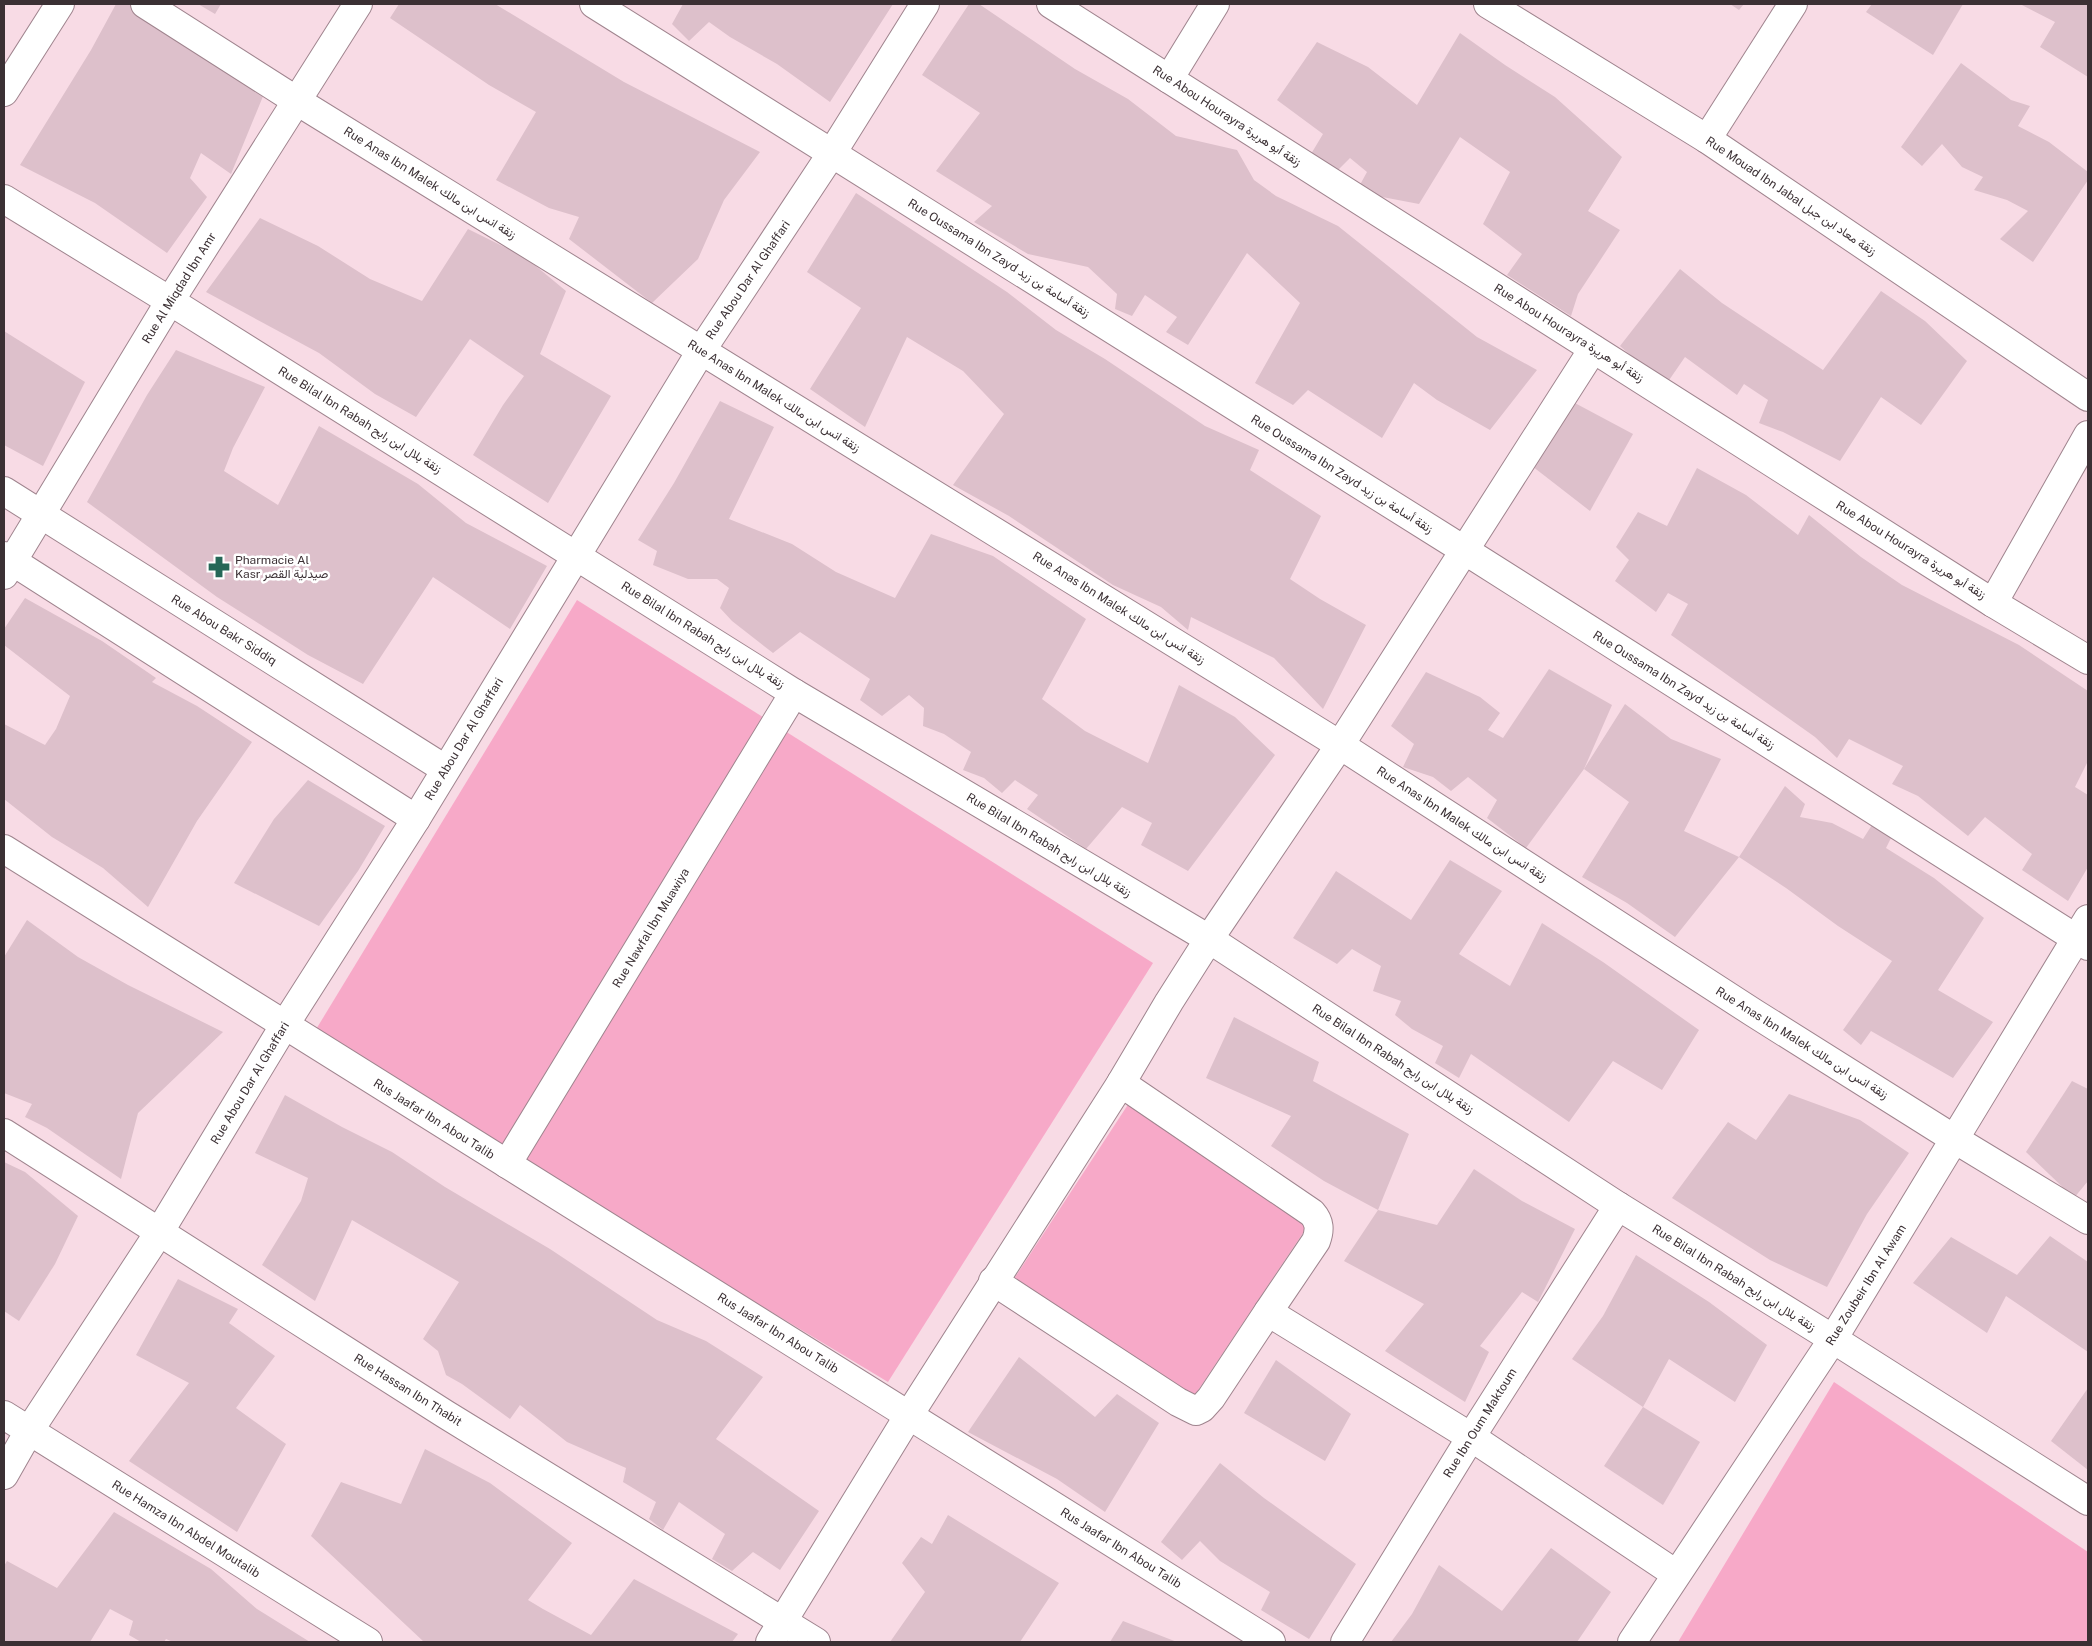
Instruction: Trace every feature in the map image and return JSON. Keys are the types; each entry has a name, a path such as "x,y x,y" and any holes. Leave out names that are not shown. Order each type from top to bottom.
{"street":[{"path":"4,92 60,4"},
{"name":"Rue Anas Ibn Malek زنقة انس ابن مالك","path":"145,4 701,351 1340,745 1754,1013 1956,1140 2088,1220"},
{"name":"Rue Al Miqdad Ibn Amr","path":"6,564 40,514 170,301 358,4"},
{"name":"Rue Oussama Ibn Zayd زنقة أسامة بن زيد","path":"594,4 1464,550 2084,935"},
{"name":"Rue Abou Dar Al Ghaffari","path":"4,1474 29,1431 160,1231 284,1026 416,819 701,351 832,154 925,4"},
{"name":"Rue Abou Hourayra زنقة أبو هريرة","path":"1052,4 1993,603 2088,660"},
{"path":"1169,79 1215,4"},
{"name":"Rue Mouad Ibn Jabal زنقة معاد ابن جبل","path":"1488,4 1707,139 2088,397"},
{"path":"1707,139 1792,4"},
{"name":"Rue Bilal Ibn Rabah زنقة بلال ابن رابح","path":"4,199 170,301 794,693 1209,940 1618,1206 1833,1339 2088,1501"},
{"path":"776,1632 909,1415 1121,1083 1169,1002 1340,745 1593,349"},
{"path":"1993,603 2088,435"},
{"name":"Rue Abou Bakr Siddiq","path":"4,491 445,769"},
{"path":"6,564 416,819"},
{"name":"Rue Nawfal Ibn Muawiya","path":"507,1164 794,693"},
{"name":"Rus Jaafar Ibn Abou Talib","path":"4,849 1271,1642"},
{"name":"Rue Zoubeir Ibn Al Awam","path":"1632,1642 1833,1339 2084,935"},
{"path":"993,1282 1178,1402 1196,1411 1202,1408 1211,1398 1316,1241 1319,1232 1316,1218 1312,1213 1121,1083"},
{"name":"Rue Hassan Ibn Thabit","path":"4,1133 445,1414 776,1632 816,1642"},
{"name":"Rue Ibn Oum Maktoum","path":"1345,1642 1471,1437 1618,1206"},
{"path":"1268,1312 1471,1437 1676,1574"},
{"name":"Rue Hamza Ibn Abdel Moutalib","path":"4,1416 368,1642"}],"shaded area":[{"path":"577,600 1153,963 888,1382 312,1036"},
{"path":"1131,1100 1313,1218 1189,1404 1008,1288"},
{"path":"1834,1382 2088,1552 2088,1642 1678,1642"}],"building":[{"path":"116,4 129,4 266,89 231,174 201,153 190,178 207,197 167,253 95,203 20,165 91,50"},
{"path":"198,4 221,4 215,14"},
{"path":"399,4 495,4 624,82 760,152 724,200 698,259 652,303 569,239 579,217 549,208 496,180 536,112 489,85 390,18"},
{"path":"683,4 893,4 830,102 777,64 730,37 709,22 689,41 672,24"},
{"path":"969,4 979,4 1075,69 1128,99 1176,136 1237,150 1254,180 1276,196 1338,226 1477,337 1537,370 1490,430 1437,400 1414,383 1382,438 1308,390 1293,405 1255,383 1300,303 1247,253 1188,345 1166,332 1177,317 1145,295 1132,316 1115,309 1117,294 1088,267 1028,254 974,222 992,206 936,171 980,113 922,75"},
{"path":"1730,4 1744,4 1739,10"},
{"path":"1872,4 1963,4 1933,55 1866,12"},
{"path":"2020,4 2088,4 2088,77 2040,47 2055,22"},
{"path":"1460,33 1555,97 1622,157 1588,211 1620,230 1578,294 1571,316 1507,275 1522,254 1483,224 1510,172 1460,137 1419,204 1356,192 1367,172 1350,158 1335,173 1311,154 1323,134 1277,100 1317,42 1368,67 1417,105"},
{"path":"1961,63 2011,100 2030,106 2018,126 2049,142 2088,172 2088,180 2033,262 2000,239 2028,211 2007,200 1974,190 1983,177 1962,167 1942,144 1922,166 1901,147"},
{"path":"856,193 1007,292 1056,330 1105,359 1205,426 1259,450 1250,470 1321,516 1290,579 1320,599 1366,625 1323,709 1274,658 1191,617 1188,630 1161,607 1113,585 1009,516 953,485 1004,414 963,371 907,337 865,427 810,389 861,308 807,272"},
{"path":"260,218 318,246 370,279 422,301 468,229 525,257 566,291 540,354 611,396 548,503 473,455 503,405 524,376 470,339 416,417 375,394 319,353 206,292"},
{"path":"1680,269 1722,303 1823,370 1881,291 1925,321 1967,361 1921,425 1881,397 1840,461 1783,432 1759,423 1768,400 1744,384 1737,395 1685,357 1665,386 1620,346"},
{"path":"4,331 85,382 43,466 4,445"},
{"path":"176,350 265,387 233,448 224,471 278,505 319,426 418,484 466,523 547,566 510,629 433,577 363,684 308,655 217,597 87,502 147,395"},
{"path":"720,401 774,427 729,519 792,544 836,572 895,598 931,534 993,556 1086,619 1042,699 1085,731 1148,763 1179,685 1235,717 1275,755 1188,871 1141,845 1152,823 1122,807 1086,849 1027,809 1038,795 1015,780 1002,793 984,778 963,770 971,752 944,734 923,726 924,708 909,695 882,716 860,700 870,679 800,632 773,653 732,621 720,608 729,588 717,579 688,579 653,565 657,551 638,540 674,483"},
{"path":"1573,402 1633,434 1590,511 1532,466"},
{"path":"1697,468 1746,495 1798,535 1809,515 1861,557 1902,585 2019,645 2088,691 2088,761 2075,787 2088,795 2088,867 2068,901 2022,870 2032,854 1985,817 1968,836 1918,796 1892,784 1903,766 1849,739 1837,758 1815,737 1671,635 1688,604 1668,593 1656,612 1615,581 1629,560 1616,547 1638,512 1667,526"},
{"path":"25,598 102,641 156,678 152,682 197,706 252,742 197,821 148,907 103,868 52,837 4,799 4,724 45,745 56,729 70,696 4,645 4,629"},
{"path":"1549,669 1612,705 1584,769 1526,848 1487,818 1497,800 1468,777 1451,791 1433,777 1403,767 1414,744 1391,726 1426,672 1480,697 1500,713 1488,730 1503,738"},
{"path":"1625,704 1671,739 1721,759 1684,831 1739,857 1675,937 1627,903 1582,877 1629,802 1584,769"},
{"path":"308,780 385,826 358,871 319,926 234,883 274,819"},
{"path":"1785,786 1805,804 1800,817 1832,823 1863,839 1877,817 1894,832 1886,848 1934,878 1984,918 1938,990 1993,1022 1953,1078 1871,1031 1861,1045 1843,1030 1892,961 1739,857"},
{"path":"1450,860 1502,891 1459,954 1510,986 1542,923 1603,962 1699,1030 1662,1090 1613,1061 1569,1122 1471,1054 1459,1078 1435,1063 1443,1046 1412,1029 1395,1015 1401,1001 1373,991 1381,966 1352,949 1337,964 1293,938 1336,871 1411,920"},
{"path":"27,920 78,957 128,985 223,1032 138,1113 121,1179 47,1128 25,1117 32,1104 4,1093 4,957"},
{"path":"1234,1017 1319,1062 1313,1081 1409,1134 1378,1210 1324,1181 1271,1146 1291,1116 1206,1078"},
{"path":"2072,1081 2088,1089 2088,1181 2074,1198 2026,1152"},
{"path":"1789,1094 1860,1120 1909,1153 1867,1214 1827,1287 1770,1260 1672,1198 1728,1122 1756,1140"},
{"path":"285,1095 392,1152 445,1187 550,1249 657,1320 706,1341 763,1377 716,1439 819,1511 780,1570 753,1552 732,1571 712,1559 725,1534 679,1502 663,1530 649,1519 656,1502 623,1482 626,1468 567,1442 520,1405 510,1419 462,1384 446,1375 438,1351 423,1339 459,1282 352,1220 315,1301 262,1265 301,1201 308,1178 255,1153"},
{"path":"4,1162 25,1172 78,1216 55,1264 19,1321 4,1311"},
{"path":"1474,1169 1522,1201 1575,1229 1538,1302 1522,1292 1480,1346 1489,1352 1465,1402 1385,1351 1424,1304 1344,1261 1378,1210 1437,1225"},
{"path":"2050,1236 2088,1262 2088,1352 2006,1296 1987,1333 1913,1283 1951,1237 2017,1275"},
{"path":"1636,1255 1709,1302 1767,1345 1735,1402 1669,1359 1643,1407 1572,1359 1603,1316"},
{"path":"178,1279 238,1309 229,1323 275,1356 236,1408 286,1444 237,1532 129,1461 189,1383 136,1355"},
{"path":"1019,1357 1095,1417 1117,1394 1159,1423 1105,1512 1057,1479 968,1432"},
{"path":"1276,1360 1351,1414 1325,1461 1244,1413"},
{"path":"2088,1388 2088,1470 2051,1441"},
{"path":"1643,1407 1700,1442 1663,1505 1604,1466"},
{"path":"425,1449 490,1483 572,1543 528,1600 543,1609 591,1635 634,1579 738,1634 732,1642 424,1642 311,1536 341,1482 401,1504"},
{"path":"1220,1463 1264,1498 1356,1564 1309,1639 1261,1610 1270,1592 1220,1561 1200,1541 1182,1560 1161,1542"},
{"path":"114,1512 211,1569 257,1609 310,1642 173,1642 166,1639 164,1642 141,1642 129,1635 133,1621 110,1609 90,1642 4,1642 4,1566 7,1561 57,1588"},
{"path":"948,1515 1059,1583 1020,1642 890,1642 925,1592 902,1563 921,1537 932,1544"},
{"path":"1551,1548 1611,1592 1577,1642 1391,1642 1412,1614 1439,1565 1502,1611"},
{"path":"1123,1621 1177,1642 1110,1642"}],"place":[{"name":"Pharmacie Al Kasr صيدلية القصر","path":"219,567"}]}
